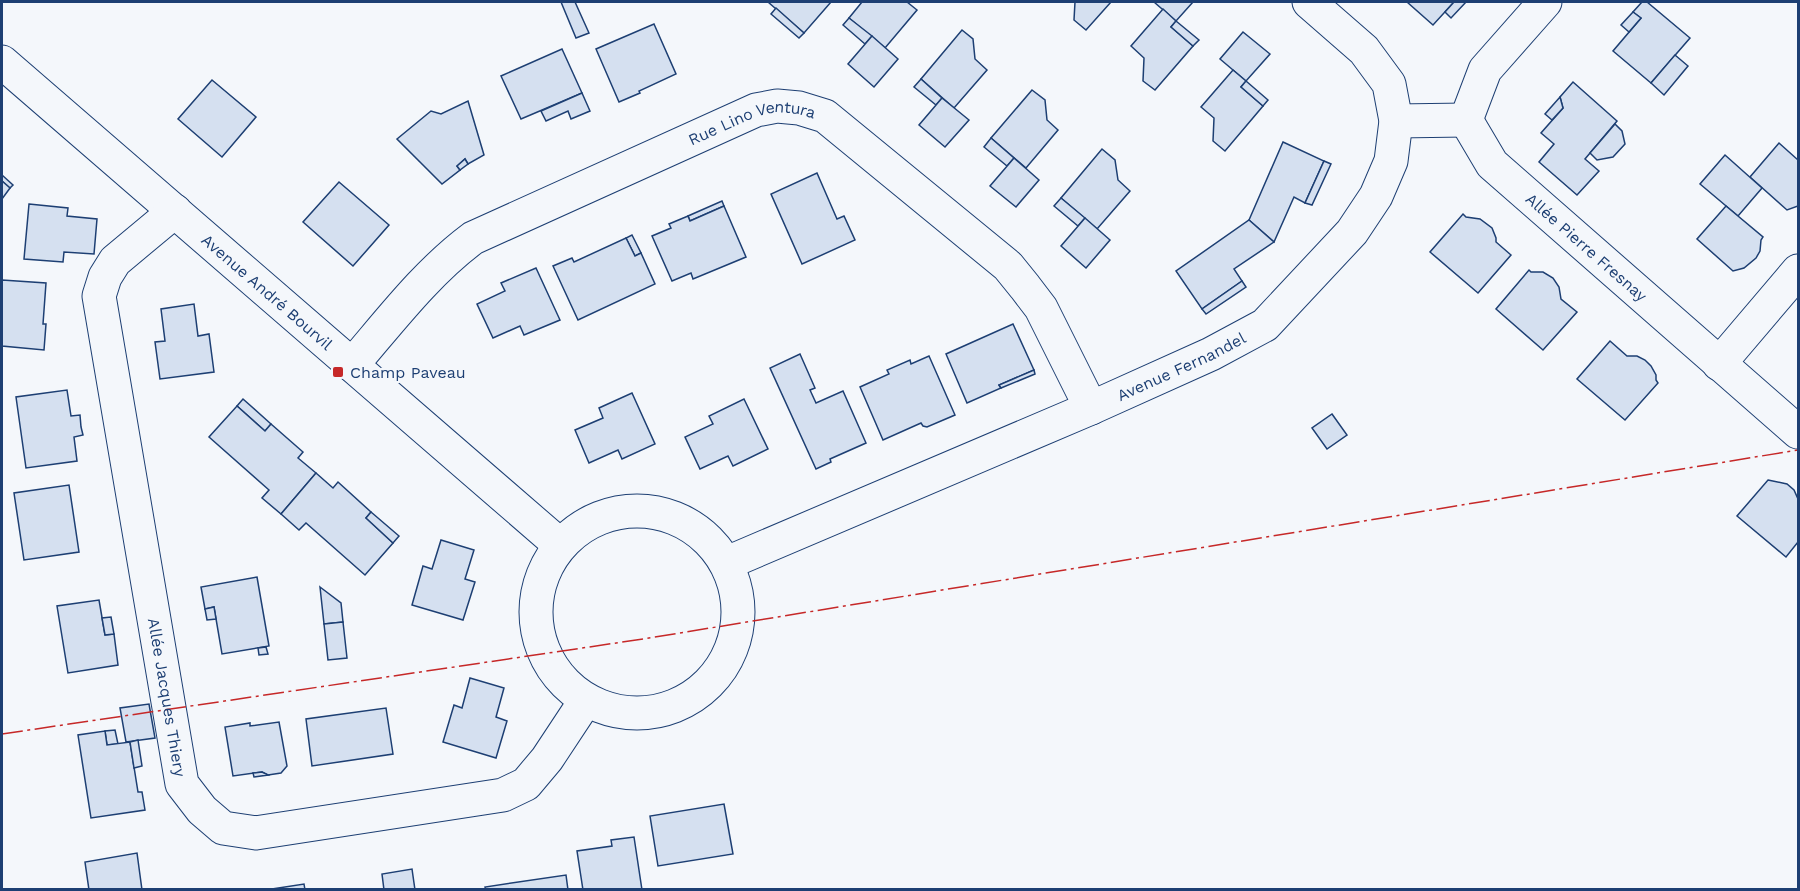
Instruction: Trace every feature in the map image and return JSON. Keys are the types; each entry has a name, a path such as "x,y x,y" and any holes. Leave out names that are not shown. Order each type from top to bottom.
{"street":[{"name":"Avenue Fernandel","path":"727,563 1091,408 1211,354 1265,325 1352,232 1376,196 1391,161 1396,122 1389,84 1364,50 1309,2"},
{"path":"1396,122 1466,120 1485,70 1545,2"},
{"name":"Avenue André Bourvil","path":"2,62 560,545"},
{"name":"Rue Lino Ventura","path":"352,365 435,270 455,250 472,238 756,110 777,106 799,108 825,116 1008,267 1041,308 1091,408"},
{"name":"Allée Pierre Fresnay","path":"1466,120 1492,164 1798,432"},
{"name":"Allée Jacques Thiery","path":"175,212 115,261 105,277 99,296 182,784 202,810 223,828 255,833 503,795 525,784 547,759 586,700"},
{"path":"1719,364 1798,271"},
{"path":"628,511 668,514 702,533 727,563 739,601 736,640 717,676 690,700 657,712 620,712 586,700 560,677 542,646 536,611 542,576 560,545 591,521 628,511"}],"building":[{"path":"561,2 575,2 589,33 576,38"},
{"path":"768,2 831,2 804,33"},
{"path":"862,2 907,2 917,10 885,48 849,18"},
{"path":"1075,2 1111,2 1086,30 1074,20"},
{"path":"1154,2 1193,2 1176,21"},
{"path":"1407,2 1454,2 1433,25"},
{"path":"1454,2 1466,2 1451,18 1445,12"},
{"path":"1642,2 1647,2 1690,38 1651,83 1613,51 1641,18 1633,12"},
{"path":"776,8 804,33 799,38 771,14"},
{"path":"1163,9 1176,21 1171,27 1193,46 1155,90 1143,81 1144,58 1131,46"},
{"path":"1633,12 1641,18 1629,32 1621,25"},
{"path":"849,18 872,36 865,44 843,25"},
{"path":"1176,21 1199,40 1193,46 1171,27"},
{"path":"654,24 676,74 619,102 596,49"},
{"path":"962,30 973,39 975,59 987,70 954,108 921,79"},
{"path":"1243,32 1270,54 1246,81 1220,59"},
{"path":"872,36 898,59 874,87 848,64"},
{"path":"562,49 582,93 521,119 501,76"},
{"path":"1675,55 1688,66 1664,95 1651,83"},
{"path":"1233,70 1246,81 1241,87 1263,106 1225,151 1213,141 1214,118 1201,107"},
{"path":"921,79 942,98 936,105 914,87"},
{"path":"212,80 256,117 222,157 178,119"},
{"path":"1246,81 1268,100 1263,106 1241,87"},
{"path":"1573,82 1617,121 1585,159 1599,171 1577,195 1539,162 1554,144 1541,133 1563,108 1560,97"},
{"path":"1032,90 1045,100 1047,120 1058,130 1026,168 991,138"},
{"path":"582,93 590,111 571,119 568,111 546,121 541,111"},
{"path":"1560,97 1563,108 1552,120 1545,114"},
{"path":"942,98 969,120 945,147 919,125"},
{"path":"468,101 484,155 468,164 465,159 457,166 460,170 442,184 397,139 431,111 441,114"},
{"path":"1615,124 1622,131 1625,144 1613,157 1597,160 1590,153"},
{"path":"991,138 1014,158 1007,166 984,147"},
{"path":"1283,142 1324,161 1305,203 1294,197 1274,242 1249,220"},
{"path":"1779,143 1798,160 1798,206 1787,210 1750,177"},
{"path":"1102,149 1115,160 1118,180 1130,191 1097,229 1061,198"},
{"path":"1725,155 1762,188 1738,216 1700,184"},
{"path":"1014,158 1039,180 1016,207 990,186"},
{"path":"465,159 468,164 460,170 457,166"},
{"path":"1324,161 1331,164 1312,205 1305,203"},
{"path":"817,173 837,219 844,216 855,240 802,264 771,194"},
{"path":"2,175 13,185 10,188 2,181"},
{"path":"2,181 10,188 2,199"},
{"path":"339,182 389,225 353,266 303,222"},
{"path":"1061,198 1085,218 1078,226 1054,206"},
{"path":"722,201 724,206 690,221 688,216"},
{"path":"29,204 68,208 67,216 97,219 94,254 64,252 63,262 24,259"},
{"path":"724,206 746,257 693,279 691,273 672,281 652,236 671,228 669,224 688,216 690,221"},
{"path":"1726,206 1763,237 1756,258 1744,268 1733,271 1697,239"},
{"path":"1463,214 1466,217 1480,219 1492,228 1496,242 1511,255 1478,293 1430,252"},
{"path":"1085,218 1110,240 1086,268 1061,246"},
{"path":"1249,220 1274,242 1234,269 1242,281 1202,309 1176,271"},
{"path":"632,235 641,253 635,256 626,238"},
{"path":"626,238 635,256 641,253 655,284 578,320 553,266 572,258 574,262"},
{"path":"536,268 560,320 524,335 520,326 493,338 477,304 505,291 501,283"},
{"path":"1529,270 1543,272 1553,278 1559,287 1561,299 1577,312 1543,350 1496,309"},
{"path":"2,280 46,283 44,350 2,346"},
{"path":"1242,281 1246,287 1206,314 1202,309"},
{"path":"194,304 198,336 209,334 214,372 160,379 155,342 165,341 161,309"},
{"path":"1013,324 1034,370 999,385 1001,388 967,403 946,354"},
{"path":"1610,341 1627,356 1637,356 1645,360 1651,366 1658,383 1625,420 1577,379"},
{"path":"800,354 815,388 810,390 816,403 843,391 866,443 830,459 831,462 816,469 770,368"},
{"path":"929,356 955,415 927,427 921,423 883,440 860,387 889,374 887,370 910,360 911,364"},
{"path":"1034,370 1035,374 1001,388 999,385"},
{"path":"67,390 71,416 80,415 83,435 74,437 77,461 26,468 16,397"},
{"path":"632,393 655,444 622,459 618,450 589,463 575,430 603,418 599,408"},
{"path":"243,399 271,424 265,431 237,406"},
{"path":"744,399 768,449 733,466 728,456 700,469 685,437 713,424 709,416"},
{"path":"237,406 265,431 271,424 303,452 298,458 316,473 281,514 262,498 269,490 209,437"},
{"path":"1332,414 1347,435 1327,449 1312,428"},
{"path":"316,473 333,488 338,482 371,512 366,518 393,543 365,575 306,523 299,530 281,514"},
{"path":"1768,480 1787,484 1794,490 1798,499 1798,542 1786,557 1737,516"},
{"path":"69,485 79,552 24,560 14,493"},
{"path":"371,512 399,536 393,543 366,518"},
{"path":"441,540 474,550 465,579 475,582 463,620 412,605 423,566 432,569"},
{"path":"257,577 269,646 222,654 214,607 205,609 201,587"},
{"path":"320,587 341,603 343,622 324,624"},
{"path":"99,600 105,635 114,634 118,665 68,673 57,606"},
{"path":"214,607 216,619 207,620 205,609"},
{"path":"111,617 114,634 105,635 102,618"},
{"path":"343,622 347,658 328,660 324,624"},
{"path":"266,647 268,654 259,655 258,648"},
{"path":"470,678 504,688 496,717 507,721 496,758 443,742 454,705 462,708"},
{"path":"149,704 155,738 126,742 120,708"},
{"path":"386,708 393,754 312,766 306,719"},
{"path":"279,722 287,766 281,773 268,775 262,772 233,776 225,727"},
{"path":"115,730 118,744 107,745 105,731"},
{"path":"105,731 107,745 130,742 138,792 142,792 145,810 91,818 78,735"},
{"path":"138,740 142,766 134,768 130,742"},
{"path":"262,772 268,775 254,777 253,773"},
{"path":"724,804 733,854 658,866 650,816"},
{"path":"634,837 642,890 583,890 577,851 612,846 611,840"},
{"path":"137,853 142,890 89,890 85,862"},
{"path":"412,869 415,890 384,890 382,874"},
{"path":"566,875 568,890 486,890 485,887"},
{"path":"304,884 305,890 271,890 272,889"}],"power":[{"path":"2,734 643,639 1798,450"}],"place":[{"name":"Champ Paveau","path":"338,372"}]}
